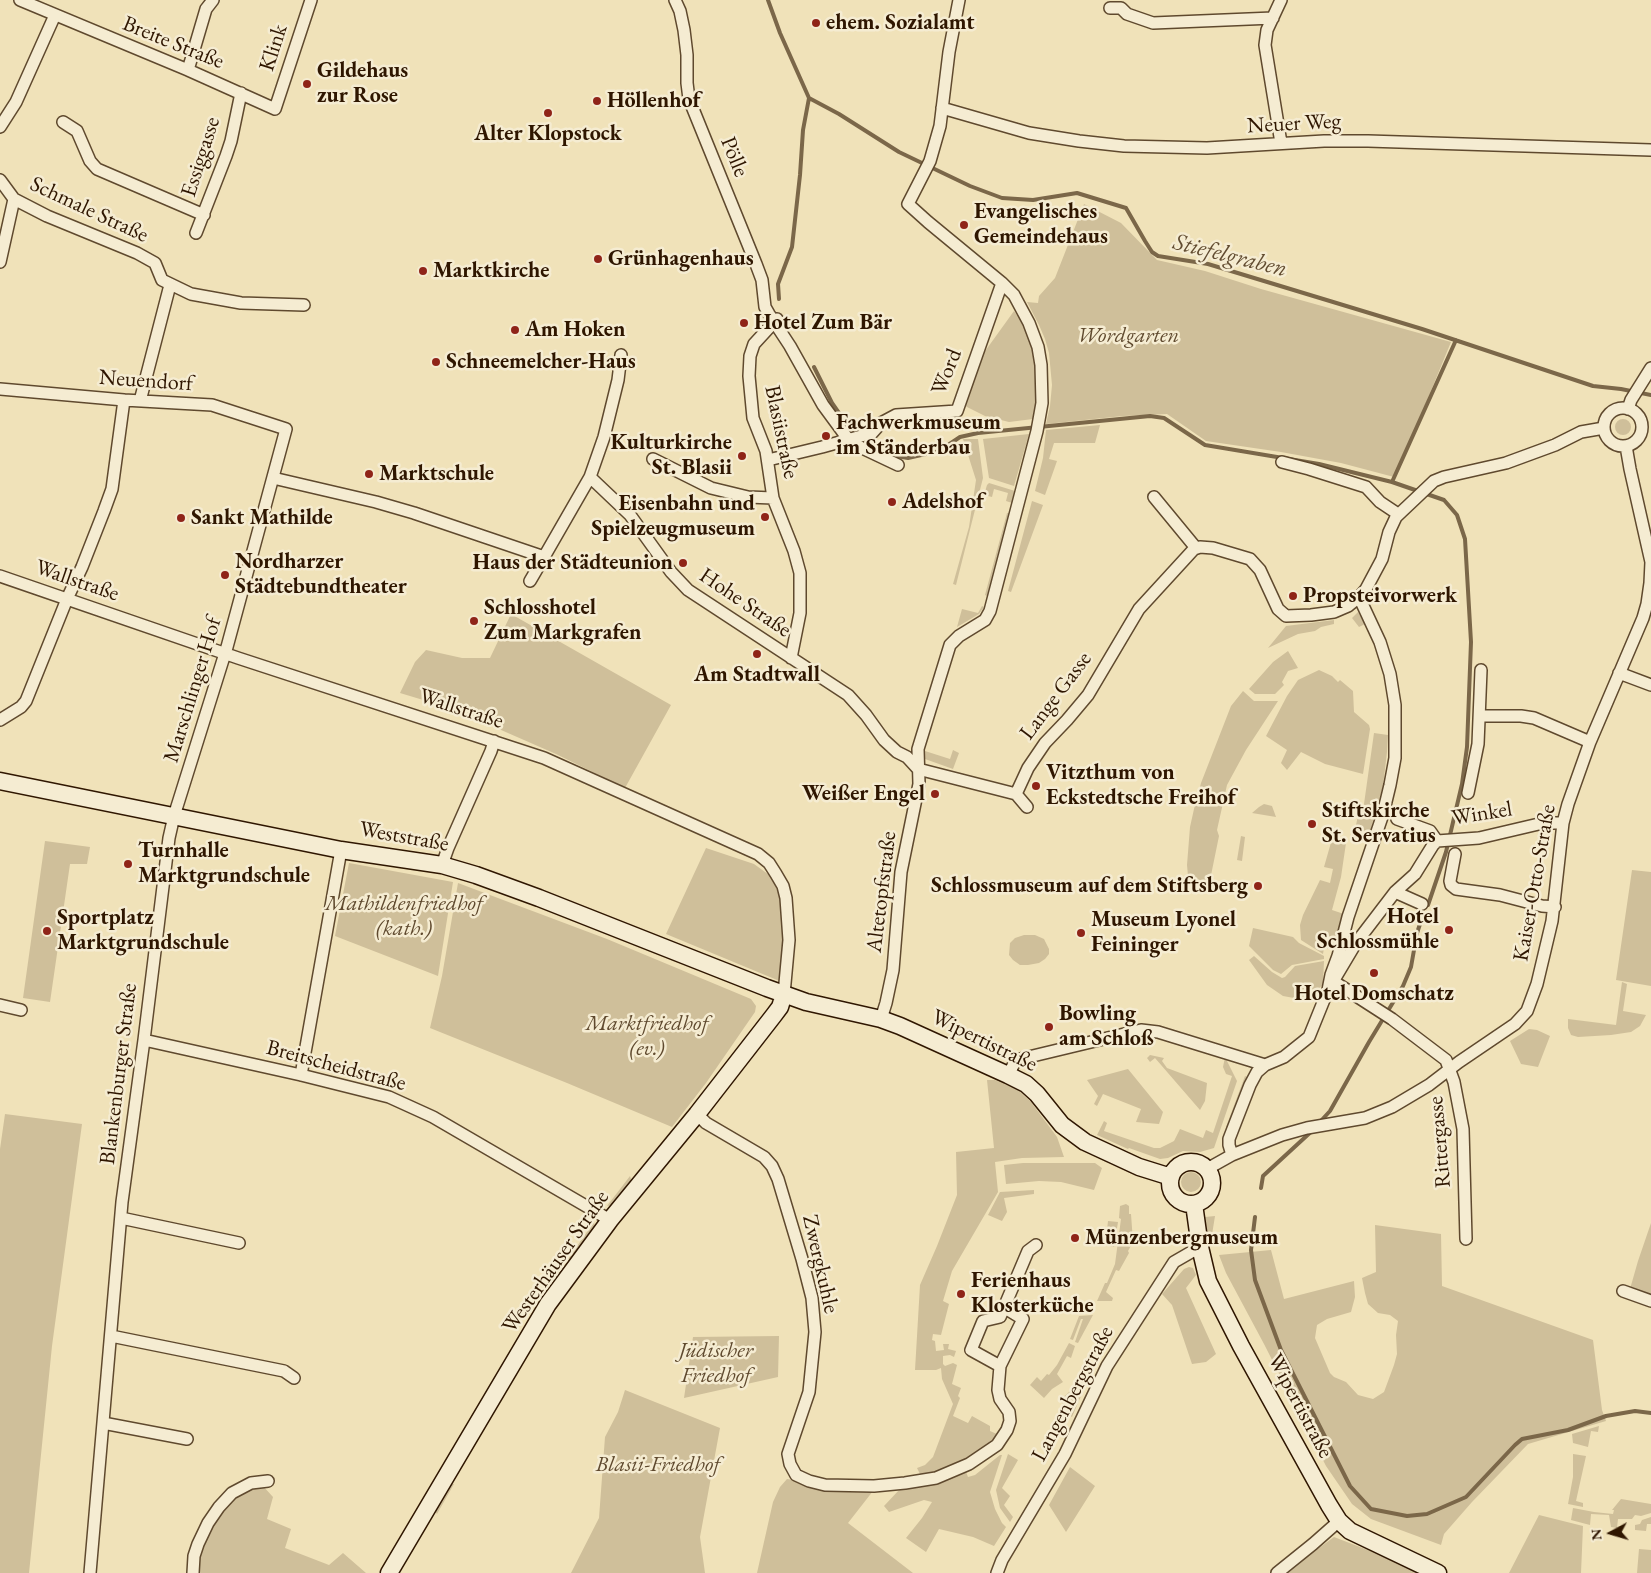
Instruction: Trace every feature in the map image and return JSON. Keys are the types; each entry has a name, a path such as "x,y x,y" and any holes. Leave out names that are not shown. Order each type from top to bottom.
{"main road":[{"name":"Weststraße","path":"0,781 341,850 442,865 539,898 784,994"},
{"name":"Wipertistraße","path":"784,994 806,1002 881,1019 1008,1075 1031,1088 1062,1125 1076,1136 1134,1165 1171,1177"},
{"name":"Westerhäuser Straße","path":"389,1573 548,1304 610,1220 774,1016 784,994"},
{"path":"1186,1162 1196,1162 1207,1169 1212,1178 1212,1188 1204,1200 1194,1204 1184,1203 1175,1197 1170,1188 1171,1177 1178,1166 1186,1162"},
{"name":"Wipertistraße","path":"1194,1204 1200,1247 1208,1281 1310,1472 1339,1521 1350,1531 1438,1573"}],"street":[{"name":"Breite Straße","path":"20,0 188,70 275,109"},
{"path":"188,70 206,9 213,0"},
{"name":"Klink","path":"275,109 310,0"},
{"name":"Pölle","path":"675,0 680,11 684,30 689,99 762,280 765,307 776,320"},
{"path":"942,108 949,52 959,0"},
{"path":"1281,0 1267,30 1265,45 1281,144"},
{"path":"1110,8 1121,8 1127,14 1153,23 1273,18"},
{"path":"0,127 16,102 55,15"},
{"name":"Essiggasse","path":"196,233 230,145 241,93"},
{"name":"Neuer Weg","path":"942,108 1029,133 1124,146 1207,148 1324,141 1368,141 1651,150"},
{"name":"Altetopfstraße","path":"881,1019 892,970 902,872 918,784 918,749 950,645 959,636 985,620 990,611 1038,426 1042,403 1041,364 1038,346 1020,305 1014,296 1002,283 908,204 928,165 940,126 942,108"},
{"path":"63,122 77,131 90,161 97,169 204,215"},
{"name":"Schmale Straße","path":"0,180 14,199 47,216 137,253 155,264 162,280 170,285"},
{"path":"0,258 14,199"},
{"name":"Word","path":"855,438 872,433 881,423 896,415 957,410 1002,283"},
{"path":"140,401 170,285 191,294 223,301 304,305"},
{"path":"776,320 823,405 855,438 860,447 898,465"},
{"name":"Blasiistraße","path":"776,320 754,344 751,350 749,368 750,401 753,418 764,443 773,498 794,551 801,584 800,613 791,658"},
{"path":"530,581 590,477 609,418 618,380 620,354"},
{"path":"1630,404 1647,427 1638,439 1626,446 1620,446 1611,442 1605,434 1606,418 1610,413 1630,404 1651,368"},
{"name":"Neuendorf","path":"0,389 124,400 212,405 286,429"},
{"path":"0,720 21,707 26,701 112,489 124,400"},
{"path":"1154,496 1196,548 1202,546 1213,548 1253,561 1260,570 1278,608 1286,616 1334,612 1348,606 1360,597 1374,576 1382,559 1392,526 1398,514 1430,484 1444,477 1506,463 1555,445 1581,432 1604,428"},
{"name":"Marschlinger Hof","path":"174,816 225,654 286,429"},
{"path":"768,460 855,438"},
{"name":"Kaiser-Otto-Straße","path":"1207,1169 1232,1155 1282,1135 1307,1128 1365,1118 1383,1111 1417,1093 1515,1024 1527,1011 1544,955 1555,907 1563,823 1568,804 1590,742 1646,611 1651,572 1648,546 1626,446"},
{"name":"Blasiistraße","path":"653,459 711,488 748,497 773,498"},
{"path":"1282,462 1309,468 1366,487 1380,502 1398,514"},
{"name":"Hohe Straße","path":"590,477 630,515 671,572 688,590 848,695 866,715 884,740 918,768"},
{"path":"273,478 376,502 414,513 544,557"},
{"name":"Lange Gasse","path":"1016,794 1028,768 1040,749 1088,695 1139,609 1170,573 1196,548"},
{"name":"Wallstraße","path":"0,576 225,654 544,758 758,854 769,862 783,886 788,912 784,994"},
{"path":"1330,986 1330,975 1338,956 1348,917 1383,814 1395,758 1395,712 1390,674 1377,635 1360,597"},
{"path":"1468,794 1477,752 1482,670"},
{"path":"1619,673 1651,685"},
{"path":"1480,716 1521,716 1534,718 1590,742"},
{"path":"442,865 494,741"},
{"path":"918,768 1016,794 1027,807"},
{"name":"Blankenburger Straße","path":"90,1573 121,1218 167,850 174,816"},
{"path":"1397,819 1430,831 1445,841"},
{"name":"Winkel","path":"1445,841 1479,838 1543,823 1563,823"},
{"path":"1232,1155 1229,1139 1252,1080 1258,1070 1264,1065 1284,1057 1309,1037 1330,986 1364,932 1395,892 1415,874 1433,845 1445,841"},
{"path":"301,1075 341,850"},
{"path":"1455,854 1450,881 1456,889 1500,895 1542,906 1555,907"},
{"path":"1395,892 1422,904"},
{"name":"Rittergasse","path":"1330,986 1388,1016 1442,1056 1450,1069 1463,1130 1466,1240"},
{"path":"0,1005 21,1010"},
{"path":"1008,1075 1016,1060 1141,1030 1158,1032 1264,1065"},
{"name":"Breitscheidstraße","path":"144,1040 389,1097 433,1116 610,1220"},
{"name":"Zwergkuhle","path":"697,1114 706,1123 764,1157 772,1166 778,1179 802,1259 812,1298 815,1332 809,1392 788,1454 790,1464 796,1474 809,1482 825,1485 864,1486 900,1484 936,1478 969,1464 984,1455 1002,1440 1010,1421 1009,1412 1000,1399 998,1390 1000,1366"},
{"path":"121,1218 239,1243"},
{"path":"1005,1308 1023,1319 1000,1366 971,1350 984,1321 1000,1317 1028,1251 1036,1245"},
{"name":"Langenbergstraße","path":"997,1573 1002,1560 1065,1454 1107,1366 1174,1262 1200,1247"},
{"path":"1624,1291 1651,1301"},
{"path":"111,1336 284,1371 294,1378"},
{"path":"103,1423 186,1438"},
{"path":"193,1573 194,1556 198,1544 208,1523 219,1507 232,1493 251,1483 268,1481"},
{"path":"1277,1573 1339,1521"}],"green space":[{"name":"Wordgarten","path":"1084,204 1121,223 1157,260 1205,271 1261,289 1451,342 1394,477 1341,463 1206,441 1167,414 1123,416 1046,424 1052,385 1049,353 1039,325 1027,302 1038,303 1039,296 1055,278"},
{"path":"1014,311 1031,343 1036,362 1037,399 1033,419 1009,422 985,416 963,405 983,354"},
{"path":"1620,419 1626,419 1631,424 1629,433 1620,435 1615,430 1615,424"},
{"path":"1100,425 1095,443 1054,443 1049,459 1057,461 1045,495 1035,491 1043,458 1046,430"},
{"path":"1029,434 1014,486 989,478 983,439"},
{"path":"963,439 978,439 983,478 956,585 953,584 969,527 976,480"},
{"path":"989,483 1015,491 1012,503 1006,501 1008,493 994,489 992,497 984,495"},
{"path":"1032,501 1043,505 1011,592 1008,591"},
{"path":"1007,513 1009,513 987,596 985,595"},
{"path":"982,606 984,607 979,614 957,627 962,609 978,613"},
{"path":"1358,612 1365,624 1359,627 1352,618"},
{"path":"511,614 671,705 625,788 556,754 453,709 400,693 415,662 426,650 462,658 490,658"},
{"path":"1334,620 1334,624 1321,627 1315,631 1298,634 1268,648 1286,626"},
{"path":"1288,651 1298,668 1288,671 1282,682 1284,685 1275,694 1255,694 1249,689 1273,662"},
{"path":"1319,670 1332,676 1338,682 1340,680 1353,691 1354,712 1369,725 1363,774 1325,764 1301,752 1287,770 1281,763 1287,750 1266,736 1287,696 1298,680"},
{"path":"1243,691 1254,701 1278,701 1246,750 1227,785 1217,830 1219,836 1209,885 1195,883 1188,876 1187,865 1190,827 1194,809 1201,783 1231,706"},
{"path":"1374,733 1388,735 1387,752 1383,786 1367,842 1353,839 1359,811 1363,811"},
{"path":"953,750 959,753 953,769 925,759 925,751 950,759"},
{"path":"1264,804 1272,806 1276,817 1252,813"},
{"path":"1241,836 1245,837 1242,861 1237,860"},
{"path":"1332,839 1346,843 1341,877 1332,910 1344,914 1333,950 1324,948 1323,954 1301,940 1300,925 1320,880 1330,883 1333,869 1324,867"},
{"name":"Sportplatz Marktgrundschule","path":"45,841 90,847 87,864 70,864 50,1002 23,998"},
{"path":"706,848 754,864 772,877 782,903 786,940 782,982 666,934"},
{"name":"Mathildenfriedhof (kath.)","path":"349,863 453,882 438,976 335,936"},
{"path":"1632,870 1651,872 1651,986 1616,980"},
{"name":"Marktfriedhof (ev.)","path":"458,883 607,939 751,999 756,1006 755,1012 706,1083 672,1127 430,1028 442,976"},
{"path":"1253,928 1293,937 1299,943 1324,956 1324,959 1292,965 1281,974 1273,970 1249,946"},
{"path":"1024,935 1035,935 1044,939 1049,949 1049,954 1045,959 1039,963 1028,965 1020,965 1013,960 1009,955 1010,943 1015,938"},
{"path":"1254,956 1282,978 1295,966 1324,961 1323,984 1318,990 1305,996 1294,998 1283,996 1267,985 1249,960"},
{"path":"1622,982 1627,984 1623,1011 1646,1015 1640,1026 1631,1032 1611,1035 1578,1037 1571,1035 1568,1028 1568,1019 1616,1025"},
{"path":"1529,1029 1537,1030 1550,1036 1538,1067 1521,1064 1510,1041"},
{"path":"1150,1055 1164,1058 1162,1061 1167,1068 1207,1083 1205,1101 1200,1110 1155,1058 1150,1062 1147,1058"},
{"path":"1225,1057 1237,1081 1214,1148 1200,1152 1183,1151 1168,1158 1160,1159 1128,1149 1097,1135 1104,1121 1107,1123 1104,1131 1154,1148 1160,1148 1174,1141 1180,1129 1203,1138 1206,1130 1213,1133 1232,1076 1226,1074 1223,1067"},
{"path":"1128,1069 1163,1112 1159,1124 1136,1122 1141,1109 1103,1094 1097,1106 1094,1104 1098,1096 1087,1080"},
{"path":"1245,1076 1247,1077 1228,1127 1226,1127"},
{"path":"987,1080 995,1080 1018,1090 1031,1102 1057,1137 1064,1157 1022,1158 995,1162 998,1192 952,1271 943,1301 949,1304 941,1335 933,1334 932,1340 935,1341 936,1351 944,1350 943,1344 949,1344 948,1349 956,1351 954,1357 950,1355 943,1356 943,1364 945,1366 953,1363 957,1365 952,1384 961,1388 958,1396 960,1398 953,1416 968,1423 972,1416 990,1426 990,1431 997,1434 987,1446 973,1457 933,1474 921,1476 917,1468 925,1465 933,1457 953,1404 942,1379 941,1368 936,1370 915,1370 920,1285 957,1195 956,1152 994,1148"},
{"path":"5,1114 82,1124 52,1346 29,1573 0,1573 0,1149"},
{"path":"1023,1163 1095,1163 1102,1168 1094,1190 1061,1182 1039,1181 1006,1184 1004,1165"},
{"path":"1191,1172 1198,1175 1201,1182 1198,1189 1191,1192 1184,1189 1181,1182 1184,1175"},
{"path":"630,1176 632,1182 612,1205 607,1206"},
{"path":"1034,1190 1034,1194 1004,1198 1007,1212 1002,1221 988,1215 1000,1192"},
{"path":"1126,1204 1129,1206 1129,1214 1131,1214 1133,1242 1128,1251 1129,1253 1119,1271 1116,1270 1106,1292 1113,1298 1112,1301 1097,1301 1115,1264 1121,1219 1119,1218 1120,1206"},
{"path":"1215,1216 1211,1241 1208,1243 1205,1217"},
{"path":"1108,1221 1118,1222 1114,1247 1110,1246 1112,1231 1107,1230"},
{"path":"594,1222 595,1228 571,1261 568,1259"},
{"path":"1651,1223 1651,1297 1630,1289"},
{"path":"1375,1225 1441,1234 1442,1286 1593,1340 1602,1410 1606,1421 1528,1444 1444,1534 1441,1545 1371,1519 1352,1504 1326,1466 1226,1273 1219,1255 1271,1250 1284,1299 1354,1281 1355,1297 1351,1312 1327,1319 1317,1325 1315,1338 1330,1373 1334,1377 1346,1382 1358,1395 1373,1399 1384,1392 1394,1365 1397,1354 1396,1335 1398,1321 1390,1315 1378,1313 1368,1304 1365,1293 1362,1278 1376,1272"},
{"path":"1193,1268 1196,1275 1186,1288 1216,1354 1206,1362 1192,1364 1172,1305 1162,1294 1184,1269"},
{"path":"1093,1315 1078,1343 1075,1342 1083,1319 1081,1319 1073,1340 1070,1339 1079,1316"},
{"name":"Jüdischer Friedhof","path":"779,1336 778,1377 684,1398 693,1337"},
{"path":"1069,1343 1075,1346 1071,1358 1067,1356 1057,1374 1063,1382 1052,1389 1044,1398 1030,1385 1037,1377 1041,1381 1047,1374 1049,1375"},
{"path":"1089,1377 1072,1417 1061,1410 1063,1404 1060,1400 1085,1378"},
{"name":"Blasii-Friedhof","path":"625,1390 720,1428 700,1537 705,1573 571,1573 599,1518 605,1437 618,1412"},
{"path":"1599,1426 1598,1432 1591,1431 1588,1447 1573,1443 1572,1434"},
{"path":"1008,1454 1018,1460 1002,1488 1010,1496 1004,1505 1013,1517 1010,1522 1000,1508 996,1490"},
{"path":"1573,1454 1586,1456 1576,1501 1583,1503 1583,1507 1568,1504 1573,1477"},
{"path":"1002,1455 990,1492 995,1509 1006,1527 994,1546 973,1537 939,1529 926,1552 906,1538 932,1502 924,1500 889,1512 884,1506 900,1489 965,1469 968,1477 975,1475"},
{"path":"1070,1467 1095,1486 1066,1532 1049,1505"},
{"path":"787,1479 873,1491 848,1523 913,1573 757,1573 773,1502 780,1487"},
{"path":"450,1483 454,1484 437,1514 434,1510"},
{"path":"263,1486 273,1497 267,1519 291,1529 285,1548 329,1565 343,1553 366,1573 197,1573 202,1546 223,1508 235,1497 253,1487"},
{"path":"1621,1499 1651,1504 1651,1513 1641,1516 1635,1515 1632,1519 1618,1519 1617,1528 1611,1527 1609,1515 1591,1514 1590,1525 1571,1520 1573,1508 1613,1514 1614,1510 1612,1510"},
{"path":"1539,1515 1583,1526 1581,1573 1509,1573"},
{"path":"1651,1517 1651,1524 1647,1524 1646,1531 1635,1530 1635,1525"},
{"path":"1334,1537 1391,1559 1421,1573 1285,1573"},
{"path":"1639,1549 1651,1550 1651,1573 1637,1573"}],"waterway":[{"path":"768,0 780,33 809,98 803,130 792,247 778,284 779,299"},
{"name":"Stiefelgraben","path":"809,98 839,114 899,152 970,186 1002,198 1033,200 1077,193 1126,208 1152,252 1158,256 1208,264 1422,329 1593,386 1651,395"},
{"path":"1392,482 1456,340"},
{"path":"814,367 832,403 848,426 857,434"},
{"path":"862,439 868,444 896,456 908,458 939,451 960,437 978,433 1150,416 1164,418 1205,445 1319,464 1392,482 1444,500 1457,515 1465,539 1471,642 1467,747 1462,784 1446,852 1428,905"},
{"path":"1319,1123 1330,1111 1403,986 1411,967 1417,933 1422,918"},
{"path":"1261,1188 1263,1176 1313,1130"},
{"path":"1255,1217 1251,1250 1255,1280 1281,1350 1350,1486 1371,1509 1407,1516 1427,1514 1466,1497 1522,1439 1568,1430 1606,1416 1635,1411 1651,1413"}],"place":[{"name":"ehem. Sozialamt","path":"816,23"},
{"name":"Gildehaus zur Rose","path":"307,84"},
{"name":"Höllenhof","path":"597,101"},
{"name":"Alter Klopstock","path":"548,113"},
{"name":"Evangelisches Gemeindehaus","path":"964,225"},
{"name":"Grünhagenhaus","path":"598,259"},
{"name":"Marktkirche","path":"423,271"},
{"name":"Hotel Zum Bär","path":"744,323"},
{"name":"Am Hoken","path":"515,330"},
{"name":"Schneemelcher-Haus","path":"436,362"},
{"name":"Fachwerkmuseum im Ständerbau","path":"826,436"},
{"name":"Kulturkirche St. Blasii","path":"742,456"},
{"name":"Marktschule","path":"369,474"},
{"name":"Adelshof","path":"892,502"},
{"name":"Eisenbahn und Spielzeugmuseum","path":"765,517"},
{"name":"Sankt Mathilde","path":"181,518"},
{"name":"Haus der Städteunion","path":"683,563"},
{"name":"Nordharzer Städtebundtheater","path":"225,575"},
{"name":"Propsteivorwerk","path":"1293,596"},
{"name":"Schlosshotel Zum Markgrafen","path":"474,621"},
{"name":"Am Stadtwall","path":"757,654"},
{"name":"Vitzthum von Eckstedtsche Freihof","path":"1036,786"},
{"name":"Weißer Engel","path":"935,794"},
{"name":"Stiftskirche St. Servatius","path":"1312,824"},
{"name":"Turnhalle Marktgrundschule","path":"128,864"},
{"name":"Schlossmuseum auf dem Stiftsberg","path":"1258,886"},
{"name":"Hotel Schlossmühle","path":"1449,930"},
{"name":"Sportplatz Marktgrundschule","path":"47,931"},
{"name":"Museum Lyonel Feininger","path":"1081,933"},
{"name":"Hotel Domschatz","path":"1374,973"},
{"name":"Bowling am Schloß","path":"1049,1027"},
{"name":"Münzenbergmuseum","path":"1075,1238"},
{"name":"Ferienhaus Klosterküche","path":"961,1294"}]}
